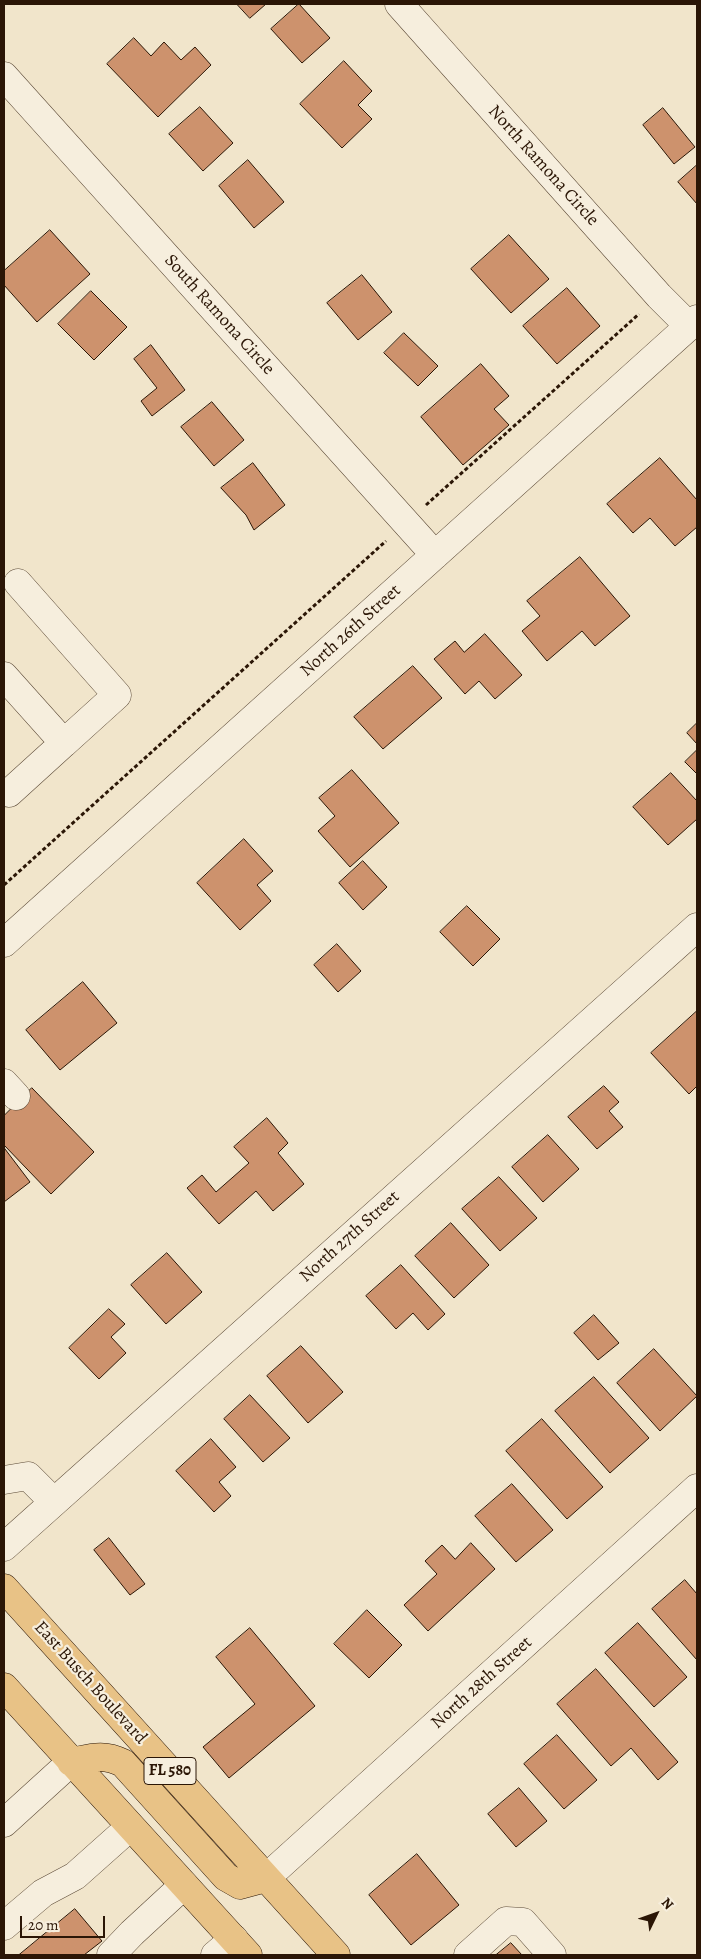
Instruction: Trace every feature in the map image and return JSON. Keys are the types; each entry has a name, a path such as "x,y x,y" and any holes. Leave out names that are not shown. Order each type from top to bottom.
{"main road":[{"name":"East Busch Boulevard","path":"4,1588 336,1955"},
{"path":"4,1687 184,1885 232,1950"},
{"path":"71,1762 102,1756 111,1757 123,1763 226,1877 240,1885 266,1878"}],"street":[{"name":"North Ramona Circle","path":"399,4 659,296 693,322"},
{"name":"South Ramona Circle","path":"4,76 435,555"},
{"name":"North 26th Street","path":"4,942 693,322"},
{"path":"6,793 117,695 9,582"},
{"path":"4,676 64,743"},
{"name":"North 27th Street","path":"4,1547 697,927"},
{"path":"4,1480 28,1476 54,1502"},
{"name":"North 28th Street","path":"266,1878 697,1488"},
{"path":"4,1823 71,1762"},
{"path":"4,1926 43,1893 75,1876 130,1827"},
{"path":"111,1955 184,1885"},
{"path":"468,1955 506,1921 523,1922 552,1955"}],"path":[{"path":"4,885 659,296"}],"building":[{"path":"237,4 266,4 250,18"},
{"path":"299,4 330,38 302,63 271,29"},
{"path":"134,38 151,56 164,42 181,60 195,47 211,65 158,117 107,64"},
{"path":"344,61 372,91 358,105 372,119 342,148 300,104"},
{"path":"200,107 233,143 203,171 169,134"},
{"path":"663,108 695,147 674,164 643,125"},
{"path":"248,160 284,202 254,228 219,186"},
{"path":"697,165 697,204 678,182"},
{"path":"50,230 90,274 37,322 4,285 4,271"},
{"path":"509,235 549,279 511,313 471,269"},
{"path":"362,275 392,312 358,340 327,303"},
{"path":"567,288 600,326 557,364 523,326"},
{"path":"91,291 127,327 94,360 58,324"},
{"path":"404,333 438,366 418,386 384,353"},
{"path":"151,345 185,390 152,416 141,401 157,388 134,359"},
{"path":"481,364 509,396 494,409 509,425 463,465 421,417"},
{"path":"212,402 244,440 214,466 181,427"},
{"path":"660,458 697,500 697,527 675,546 650,518 633,533 607,504"},
{"path":"253,463 285,505 254,530 246,515 221,488"},
{"path":"580,557 630,616 595,646 582,631 547,661 522,631 540,616 527,601"},
{"path":"485,634 522,675 495,699 479,681 465,694 434,659 455,641 464,652"},
{"path":"413,666 442,698 383,749 354,717"},
{"path":"697,723 697,744 687,733"},
{"path":"697,750 697,774 685,762"},
{"path":"352,770 399,823 350,867 318,831 335,816 319,798"},
{"path":"671,773 697,801 697,819 668,845 633,807"},
{"path":"244,839 273,871 257,885 271,901 240,930 197,883"},
{"path":"363,861 387,887 363,910 339,883"},
{"path":"467,906 500,939 473,966 440,932"},
{"path":"337,944 361,971 338,992 314,965"},
{"path":"83,982 117,1023 60,1070 26,1030"},
{"path":"697,1011 697,1086 689,1094 651,1053"},
{"path":"604,1086 619,1102 609,1111 623,1127 597,1149 568,1117"},
{"path":"32,1088 94,1152 51,1194 4,1145 4,1116"},
{"path":"267,1118 288,1143 278,1153 304,1184 273,1211 256,1191 219,1224 187,1188 202,1175 216,1192 249,1163 234,1147"},
{"path":"548,1135 579,1169 543,1202 512,1167"},
{"path":"4,1150 30,1182 4,1202"},
{"path":"499,1177 537,1218 500,1251 462,1209"},
{"path":"451,1223 489,1265 454,1298 415,1256"},
{"path":"167,1253 202,1292 166,1324 131,1285"},
{"path":"401,1265 445,1314 428,1330 413,1313 396,1329 366,1296"},
{"path":"109,1309 125,1324 111,1337 126,1353 99,1379 69,1348"},
{"path":"594,1315 619,1343 598,1360 574,1333"},
{"path":"301,1346 343,1392 308,1423 267,1376"},
{"path":"654,1349 697,1396 660,1431 617,1383"},
{"path":"594,1377 649,1438 610,1473 555,1411"},
{"path":"250,1395 290,1438 263,1462 224,1419"},
{"path":"542,1419 603,1487 567,1519 506,1451"},
{"path":"211,1439 236,1467 219,1482 231,1496 214,1512 176,1471"},
{"path":"512,1484 553,1530 516,1562 475,1516"},
{"path":"109,1538 145,1584 130,1595 94,1550"},
{"path":"471,1543 495,1569 428,1631 404,1605 437,1574 425,1561 442,1545 455,1559"},
{"path":"685,1580 697,1594 697,1660 652,1609"},
{"path":"367,1610 402,1645 369,1678 334,1644"},
{"path":"638,1623 687,1677 654,1707 605,1653"},
{"path":"250,1628 315,1706 229,1778 203,1747 255,1704 216,1657"},
{"path":"596,1669 678,1762 658,1780 631,1748 611,1766 557,1704"},
{"path":"557,1735 597,1780 564,1809 524,1764"},
{"path":"519,1788 547,1821 516,1847 488,1814"},
{"path":"417,1854 459,1905 411,1945 369,1895"},
{"path":"75,1909 102,1941 84,1955 19,1955"},
{"path":"511,1943 522,1955 496,1955"}]}
